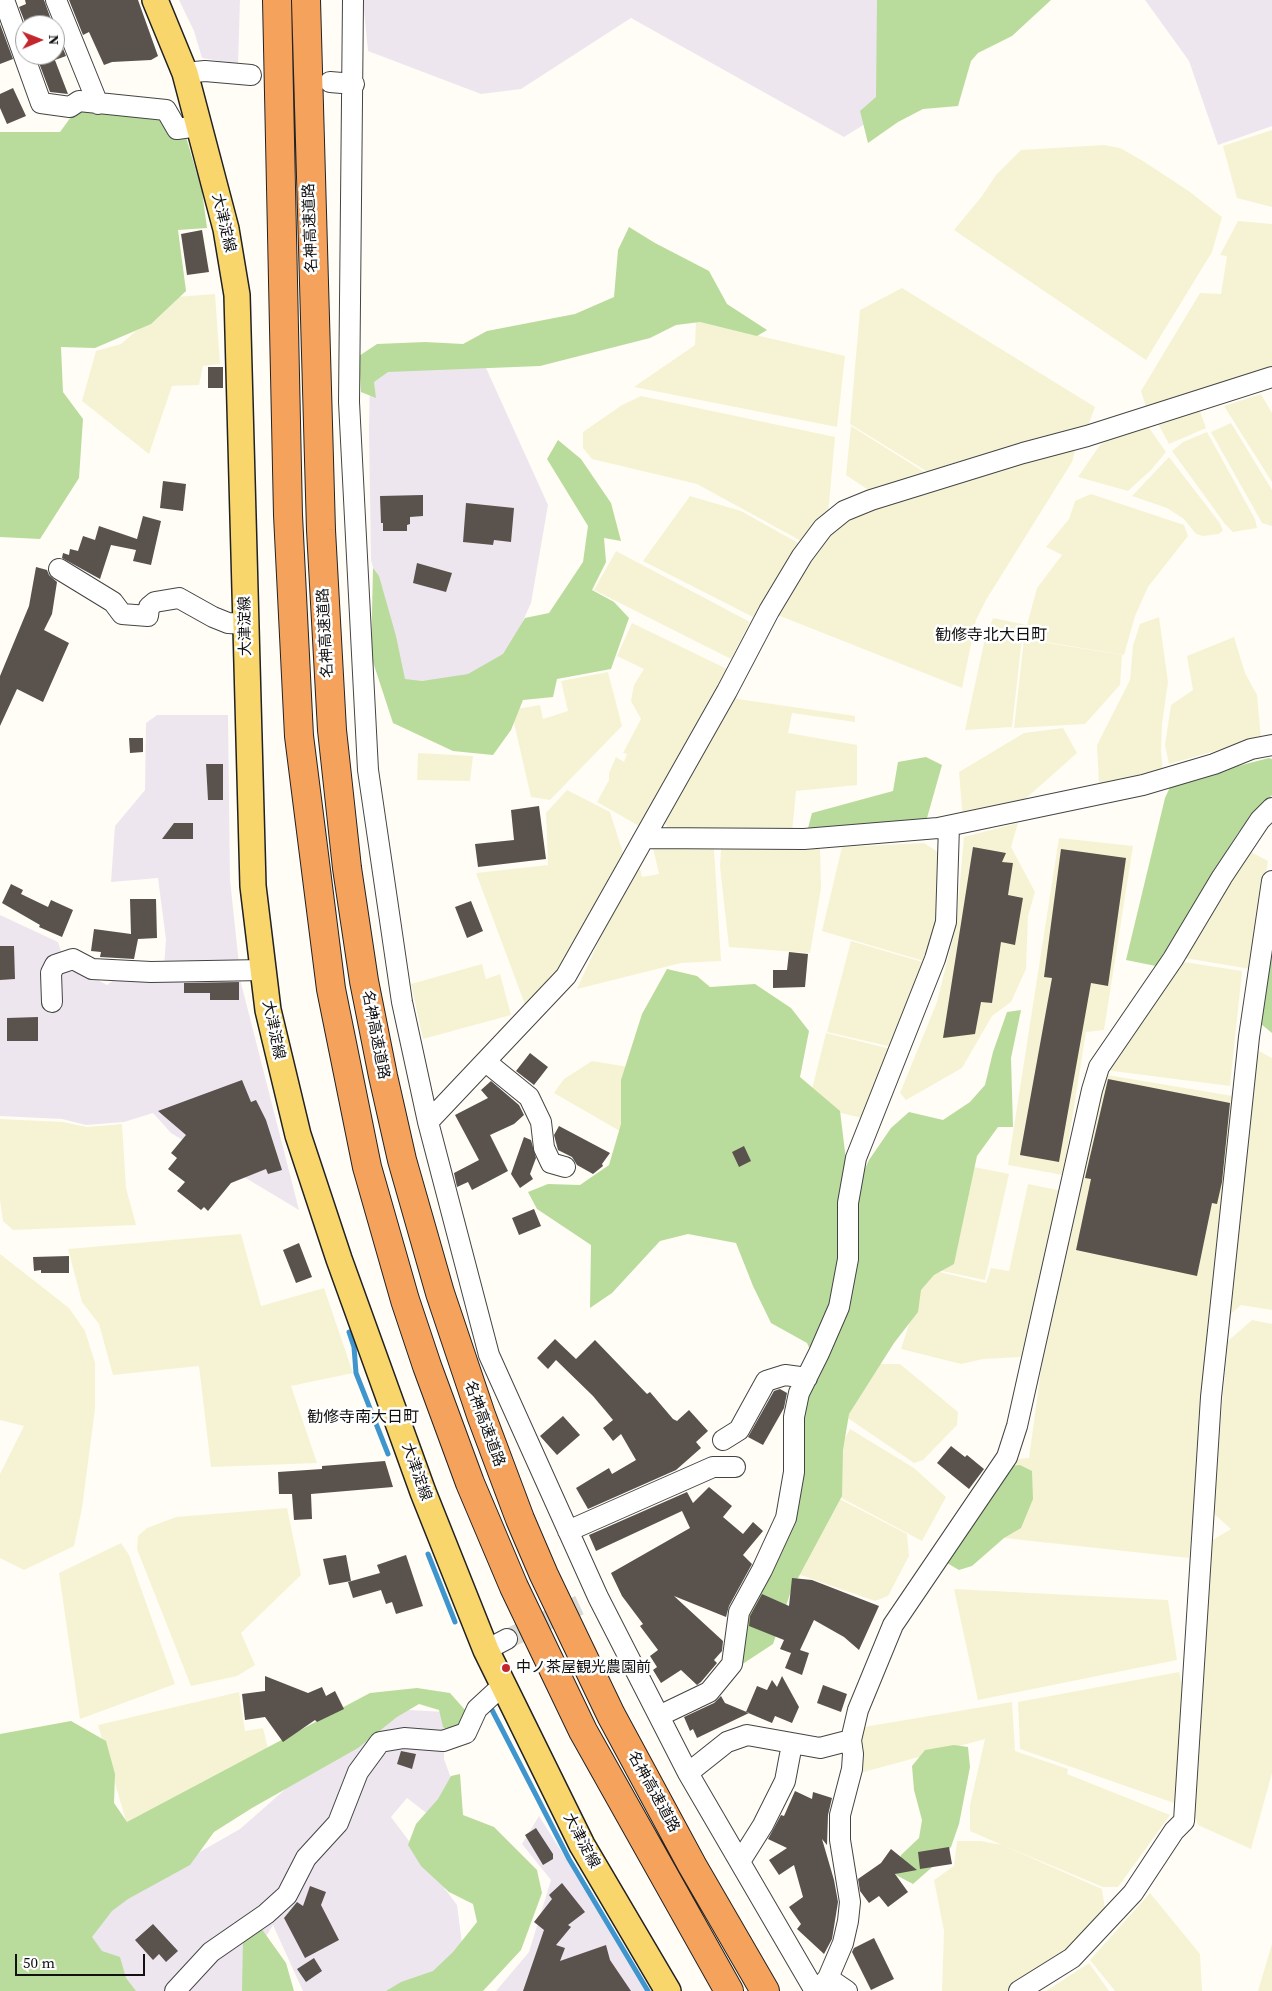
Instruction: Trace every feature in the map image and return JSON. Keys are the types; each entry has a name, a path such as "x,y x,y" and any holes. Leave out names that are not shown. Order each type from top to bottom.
{"highway":[{"name":"名神高速道路","path":"277,0 288,525 299,736 331,989 367,1167 426,1366 470,1484 514,1587 588,1739 729,1991"},
{"name":"名神高速道路","path":"306,0 320,530 332,730 348,878 364,981 402,1160 440,1293 481,1415 520,1519 544,1576 611,1715 692,1865 765,1991"}],"main road":[{"name":"大津淀線","path":"155,0 185,73 226,229 237,295 253,886 268,1010 298,1135 342,1269 420,1483 496,1645 503,1685 582,1845 668,1991"}],"street":[{"path":"4,0 42,103 70,107 79,102 166,110 177,129 198,126"},
{"path":"56,0 98,104"},
{"path":"354,0 349,402 368,770 402,1002 428,1122 489,1355 568,1532 591,1600 659,1716 688,1773 820,1987 847,1991"},
{"path":"185,73 205,71 251,75"},
{"path":"330,82 354,84"},
{"path":"428,1122 566,976 646,838 769,611 802,556 823,528 844,511 902,490 1023,453 1087,436 1272,377"},
{"path":"59,569 113,602 122,614 148,616 149,608 160,599 179,598 228,623 246,624"},
{"path":"646,838 804,839 949,826 1143,785 1214,764 1251,749 1272,745"},
{"path":"820,1987 843,1943 850,1902 840,1840 840,1815 852,1769 853,1754 851,1740 858,1710 893,1625 1007,1457 1017,1426 1092,1090 1099,1067 1173,959 1222,877 1260,820 1272,808"},
{"path":"659,1716 709,1692 732,1664 739,1612 762,1570 786,1518 794,1472 794,1417 799,1393 839,1308 848,1259 848,1203 856,1158 935,959 946,922 949,826"},
{"path":"1019,1991 1072,1958 1132,1893 1174,1831 1184,1821 1211,1397 1249,1037 1272,881"},
{"path":"52,1002 51,973 55,965 73,959 92,968 141,972 263,970"},
{"path":"486,1062 529,1097 541,1122 544,1148 551,1163 565,1167"},
{"path":"723,1440 740,1430 766,1381 784,1375 807,1378"},
{"path":"568,1532 713,1467 735,1467"},
{"path":"175,1991 211,1952 266,1914 287,1895 306,1858 338,1823 358,1772 380,1742 404,1738 443,1741 466,1733 476,1709 503,1685"},
{"path":"688,1773 727,1742 747,1735 820,1748 851,1740"},
{"path":"741,1860 763,1825 785,1781 792,1744"}],"shaded area":[{"path":"179,0 240,0 238,64 202,58 194,31"},
{"path":"363,0 987,0 952,70 844,137 631,18 521,89 481,94 368,51"},
{"path":"1145,0 1272,0 1272,126 1218,145 1189,61"},
{"path":"1272,130 1272,207 1237,198 1223,146"},
{"path":"1104,145 1120,148 1143,161 1190,192 1222,217 1212,252 1146,360 954,230 982,196 996,175 1021,150"},
{"path":"1238,221 1272,224 1272,369 1147,410 1141,391 1200,293 1221,294 1227,256 1220,255"},
{"path":"902,288 1095,407 1088,426 931,474 850,424 860,310"},
{"path":"215,294 220,364 203,366 199,385 172,386 149,454 82,401 96,351 121,344 175,297"},
{"path":"696,321 845,356 837,427 634,387 695,345"},
{"path":"482,359 548,505 531,603 508,654 472,678 404,682 371,560 370,374 415,360"},
{"path":"1261,394 1272,413 1272,482 1224,406"},
{"path":"641,396 835,437 828,514 803,542 697,484 592,459 583,448 583,432 622,405"},
{"path":"1199,408 1206,428 1169,444 1156,420"},
{"path":"1231,423 1272,490 1272,526 1262,523 1211,432"},
{"path":"1147,425 1166,452 1151,470 1128,491 1078,477 1100,445 1122,432"},
{"path":"851,426 926,473 870,491 846,475"},
{"path":"1207,432 1255,519 1257,528 1233,532 1225,524 1172,451 1183,442"},
{"path":"1071,446 1075,451 1072,462 986,600 976,620 962,688 775,614 805,564 842,519 887,500"},
{"path":"1169,457 1219,522 1223,530 1219,534 1203,536 1196,534 1184,519 1167,508 1132,496"},
{"path":"1091,494 1184,525 1188,536 1148,587 1135,616 1124,655 1022,638 1012,727 965,730 984,643 993,618 1027,625 1037,588 1062,555 1046,547 1069,519 1075,501"},
{"path":"690,496 741,511 800,544 755,618 643,561"},
{"path":"616,551 750,622 731,659 594,590"},
{"path":"1159,617 1168,682 1162,724 1161,751 1163,772 1099,786 1097,745 1130,680 1133,646 1140,624"},
{"path":"632,623 729,670 641,827 597,802 609,780 609,773 616,757 624,762 627,754 623,753 641,719 631,701 634,685 644,669 617,656"},
{"path":"1234,637 1245,673 1257,695 1261,738 1169,764 1165,745 1171,705 1193,690 1187,656"},
{"path":"1024,639 1122,655 1120,685 1085,724 1014,728"},
{"path":"608,672 622,726 550,800 531,797 511,710 540,705 543,719 568,711 561,681"},
{"path":"731,698 855,716 855,722 792,713 788,733 857,745 857,785 796,791 792,833 672,832 664,823"},
{"path":"157,715 228,715 230,880 241,983 299,1210 171,1133 153,1113 124,1122 86,1125 62,1119 0,1116 0,915 58,942 68,972 81,971 107,985 118,977 163,979 166,940 158,878 111,882 115,826 145,790 146,723"},
{"path":"1063,728 1077,753 1015,808 963,820 959,772 1024,733"},
{"path":"418,753 473,756 470,781 417,780"},
{"path":"567,790 610,812 624,856 558,978 527,1010 476,873 548,865 546,813"},
{"path":"1018,823 1011,847 1035,892 1028,916 1026,969 1011,1002 992,1016 962,1068 906,1100 900,1093 937,1002 956,926 964,837"},
{"path":"1059,838 1133,846 1104,1030 1086,1032 1063,1175 1008,1165"},
{"path":"924,843 941,854 943,916 927,962 822,931 842,847"},
{"path":"662,845 714,849 721,961 681,963 577,989 620,894 635,869 640,869 642,877 659,874 653,848"},
{"path":"820,846 821,888 810,953 729,947 720,867 721,849"},
{"path":"1247,850 1268,861 1250,969 1185,958"},
{"path":"851,941 926,963 892,1047 827,1032"},
{"path":"1184,962 1242,971 1230,1086 1105,1070"},
{"path":"482,964 486,979 500,974 511,1015 423,1039 411,984"},
{"path":"826,1033 891,1049 866,1119 808,1105"},
{"path":"1253,1048 1272,1058 1272,1310 1241,1305 1225,1319"},
{"path":"592,1061 635,1068 625,1134 554,1093 564,1079"},
{"path":"1101,1074 1233,1096 1189,1558 967,1534 1017,1459 1029,1458 1047,1326"},
{"path":"0,1119 63,1122 87,1127 122,1124 126,1188 136,1225 13,1230 3,1221 0,1200"},
{"path":"969,1166 1009,1174 985,1280 937,1270"},
{"path":"1028,1184 1062,1191 1021,1357 983,1359 961,1364 901,1349 927,1269 986,1283 991,1268 1009,1271"},
{"path":"241,1234 261,1306 324,1288 353,1373 291,1386 317,1463 211,1467 199,1366 113,1375 99,1324 82,1302 68,1249"},
{"path":"0,1254 69,1308 85,1331 95,1363 95,1409 82,1508 74,1546 24,1570 0,1558 0,1474 24,1426 0,1420"},
{"path":"1252,1320 1272,1324 1272,1773 1251,1849 1198,1825 1193,1811 1211,1541 1231,1529 1212,1512 1228,1341"},
{"path":"873,1364 900,1364 958,1412 957,1425 923,1460 914,1463 836,1410"},
{"path":"850,1429 914,1468 946,1497 922,1541 819,1486"},
{"path":"834,1496 907,1534 909,1556 888,1596 875,1601 792,1572"},
{"path":"287,1508 301,1575 241,1633 255,1665 237,1676 191,1686 137,1549 138,1536 147,1528 176,1517"},
{"path":"121,1543 129,1555 175,1684 80,1719 59,1573"},
{"path":"954,1589 1168,1600 1177,1660 978,1700"},
{"path":"1179,1672 1185,1695 1177,1804 1020,1749 1018,1702"},
{"path":"239,1692 245,1731 263,1728 270,1757 129,1831 98,1725"},
{"path":"1012,1702 1015,1751 1068,1769 1067,1774 1170,1815 1118,1887 1103,1887 970,1831 970,1805 985,1739 860,1773 858,1728"},
{"path":"392,1709 445,1712 444,1759 456,1792 442,1825 407,1798 391,1817 457,1905 463,1951 428,1991 303,1991 273,1925 254,1956 276,1991 100,1991 86,1934 98,1910 240,1829 306,1771"},
{"path":"539,1816 650,1991 496,1991 529,1952 551,1880 522,1844"},
{"path":"957,1841 981,1841 1002,1845 1102,1889 1105,1909 1059,1958 1008,1991 942,1991 944,1931 934,1880 954,1866"},
{"path":"1150,1893 1200,1954 1202,1991 1115,1991 1090,1960"},
{"path":"1272,1944 1272,1991 1258,1991"},
{"path":"1089,1963 1109,1991 1046,1991"}],"green space":[{"path":"877,0 1051,0 1012,36 978,53 971,61 958,106 923,109 898,122 868,143 860,111 876,97"},
{"path":"79,106 164,114 186,137 202,191 207,228 178,230 186,291 151,324 95,348 61,347 63,392 83,419 79,478 40,539 0,537 0,132 60,132"},
{"path":"629,227 709,271 727,304 767,330 757,336 700,322 676,325 650,338 540,366 388,372 374,382 376,398 361,392 359,356 377,344 425,342 463,344 487,331 575,314 614,297 618,250"},
{"path":"558,440 581,459 611,503 621,541 604,538 606,562 592,590 614,602 629,618 611,669 557,679 553,697 523,700 511,730 493,755 453,751 393,723 371,656 373,568 379,576 396,636 405,679 422,681 468,674 503,654 525,618 549,613 583,562 588,526 547,459"},
{"path":"926,757 942,765 925,825 807,832 812,813 893,791 898,762"},
{"path":"1269,758 1272,759 1272,795 1238,833 1156,966 1126,960 1165,798 1172,783"},
{"path":"1272,920 1272,1033 1261,1024 1263,953"},
{"path":"667,969 697,976 710,987 755,984 791,1008 809,1031 800,1077 840,1111 846,1160 847,1208 869,1160 891,1128 909,1112 943,1120 970,1102 985,1085 993,1052 1007,1012 1021,1010 1011,1058 1013,1127 998,1127 977,1156 954,1264 934,1275 921,1290 918,1312 894,1343 849,1414 843,1450 842,1496 791,1591 773,1644 741,1665 743,1619 786,1529 786,1462 818,1368 807,1343 771,1323 753,1286 736,1243 688,1234 660,1241 612,1293 590,1308 591,1245 537,1209 528,1192 548,1184 580,1185 609,1165 621,1124 621,1080 642,1014"},
{"path":"1020,1465 1032,1471 1033,1499 1021,1528 1004,1538 972,1566 959,1570 947,1563 951,1542 1009,1466"},
{"path":"417,1688 450,1693 466,1711 459,1726 449,1731 443,1727 439,1710 419,1704 397,1717 358,1748 252,1808 214,1832 190,1865 128,1899 112,1911 92,1937 102,1951 120,1957 126,1978 136,1991 0,1991 0,1734 71,1721 106,1741 115,1774 114,1803 127,1822 370,1693"},
{"path":"954,1745 968,1747 970,1767 959,1824 951,1847 938,1862 913,1884 896,1875 901,1855 919,1838 922,1820 914,1790 912,1766 925,1750"},
{"path":"460,1774 463,1815 494,1827 537,1870 542,1893 521,1950 483,1991 386,1991 401,1982 433,1971 453,1952 477,1922 473,1904 449,1892 421,1866 408,1845 416,1824 438,1799 451,1776"},
{"path":"261,1928 286,1963 294,1991 242,1991 243,1938"}],"building":[{"path":"25,0 44,0 49,15 22,15 19,7 26,4"},
{"path":"69,0 138,0 158,56 151,60 112,62 104,65 89,32 83,35"},
{"path":"0,24 13,59 0,64"},
{"path":"40,65 57,65 68,94 50,92"},
{"path":"13,88 26,116 7,124 0,108 0,94"},
{"path":"202,230 209,272 187,275 181,234"},
{"path":"208,367 223,367 223,388 208,388"},
{"path":"163,481 186,484 183,511 160,508"},
{"path":"423,495 423,516 410,517 407,531 383,531 380,496"},
{"path":"466,503 514,508 511,542 494,540 493,545 463,542"},
{"path":"143,516 161,521 151,565 133,561 136,550 111,545 100,579 62,558 63,553 69,555 70,549 78,551 83,536 95,540 99,526 137,539"},
{"path":"417,563 452,573 446,592 413,583"},
{"path":"36,567 47,570 49,575 57,582 52,614 44,630 69,643 43,702 17,689 0,726 0,676 29,606"},
{"path":"129,738 143,738 143,752 130,753"},
{"path":"206,764 223,764 223,800 208,800"},
{"path":"539,806 546,859 478,867 475,844 514,840 511,810"},
{"path":"174,823 193,823 193,839 162,839"},
{"path":"973,847 1006,853 1002,862 1013,863 1008,895 1023,898 1015,945 1001,942 992,1003 981,1002 975,1034 943,1038"},
{"path":"1061,849 1126,858 1108,986 1091,983 1059,1162 1020,1155 1052,978 1044,977"},
{"path":"11,884 23,890 21,894 48,907 51,900 73,910 62,937 39,927 40,925 2,903"},
{"path":"130,899 156,899 157,938 138,939 134,959 100,957 101,952 91,951 94,929 131,934"},
{"path":"471,901 483,931 467,938 455,907"},
{"path":"0,946 14,946 15,979 0,980"},
{"path":"789,952 808,954 805,987 773,988 773,970 787,970"},
{"path":"239,982 239,1000 210,1000 210,993 184,993 184,983"},
{"path":"38,1017 38,1041 7,1041 7,1018"},
{"path":"530,1053 548,1067 534,1085 516,1071"},
{"path":"1108,1079 1230,1103 1222,1182 1217,1204 1212,1203 1197,1276 1076,1250 1091,1179 1085,1178"},
{"path":"242,1080 251,1102 256,1100 266,1120 282,1170 268,1174 266,1169 231,1183 208,1211 204,1207 201,1210 177,1191 185,1182 168,1169 177,1158 171,1153 186,1135 158,1111"},
{"path":"491,1081 519,1105 524,1115 514,1124 490,1135 508,1171 472,1190 468,1182 457,1187 454,1173 479,1160 455,1115 488,1098 481,1090"},
{"path":"559,1126 610,1153 602,1164 603,1166 593,1174 577,1165 572,1157 558,1150 554,1135"},
{"path":"524,1137 531,1140 536,1158 530,1174 533,1179 520,1188 511,1174"},
{"path":"744,1146 751,1161 739,1167 732,1152"},
{"path":"534,1209 541,1226 519,1235 512,1218"},
{"path":"299,1243 312,1277 296,1283 283,1250"},
{"path":"69,1256 69,1273 41,1273 41,1270 34,1271 33,1257"},
{"path":"555,1339 576,1359 595,1340 647,1394 650,1392 673,1419 677,1421 689,1410 708,1431 696,1442 701,1448 676,1470 588,1509 576,1488 609,1468 612,1474 636,1460 621,1434 613,1441 603,1428 613,1420 593,1396 556,1360 548,1369 537,1358"},
{"path":"780,1389 787,1393 784,1408 763,1445 748,1437 774,1391"},
{"path":"563,1416 580,1435 557,1455 540,1436"},
{"path":"951,1446 965,1457 967,1455 984,1469 969,1489 937,1463"},
{"path":"385,1461 393,1487 311,1494 312,1519 294,1520 292,1494 279,1494 278,1472 322,1469 322,1466"},
{"path":"709,1487 732,1506 723,1517 743,1534 753,1522 763,1531 743,1555 752,1564 729,1606 726,1617 674,1596 723,1641 722,1651 714,1660 717,1663 697,1685 681,1670 661,1683 653,1670 657,1667 650,1656 658,1650 640,1626 643,1624 622,1596 611,1573 690,1528 682,1511 596,1551 589,1535 687,1492 693,1503"},
{"path":"346,1555 351,1581 329,1585 323,1559"},
{"path":"406,1555 423,1606 396,1614 392,1602 386,1604 381,1590 353,1598 348,1582 380,1573 377,1565"},
{"path":"792,1578 812,1580 879,1606 859,1650 844,1637 814,1620 800,1650 809,1653 802,1675 785,1668 791,1653 780,1649 784,1640 749,1626 750,1616 762,1594 789,1606"},
{"path":"265,1676 308,1693 322,1687 326,1696 335,1691 344,1709 317,1722 315,1720 283,1742 265,1717 245,1720 242,1694 265,1691"},
{"path":"782,1676 799,1707 792,1723 775,1716 772,1723 746,1712 757,1686 767,1690 772,1680 777,1687"},
{"path":"823,1685 847,1694 841,1712 817,1703"},
{"path":"721,1696 725,1703 749,1713 697,1738 693,1729 690,1731 684,1717 714,1703"},
{"path":"401,1751 416,1754 412,1769 397,1764"},
{"path":"795,1791 812,1799 813,1792 832,1798 828,1815 827,1845 822,1839 834,1880 838,1902 832,1939 824,1954 797,1929 801,1924 789,1907 803,1897 794,1865 779,1875 769,1860 787,1848 768,1839 781,1815 784,1816"},
{"path":"536,1828 553,1854 553,1859 543,1865 525,1835"},
{"path":"949,1847 952,1864 920,1869 918,1852"},
{"path":"891,1849 917,1870 895,1874 908,1892 888,1907 879,1896 869,1903 860,1891 858,1879 881,1863"},
{"path":"562,1883 585,1912 568,1925 571,1927 556,1945 565,1948 560,1961 606,1945 610,1960 631,1991 523,1991 544,1930 534,1922 552,1899 549,1895"},
{"path":"310,1886 326,1892 321,1905 339,1940 305,1958 284,1918 297,1902 303,1906"},
{"path":"153,1924 178,1951 166,1962 159,1954 153,1960 135,1940"},
{"path":"874,1938 894,1979 871,1990 852,1952 854,1948"},
{"path":"314,1958 322,1971 306,1982 297,1969"}],"waterway":[{"path":"349,1332 354,1347 356,1373 388,1454"},
{"path":"428,1554 455,1622"},
{"path":"492,1710 569,1859 648,1991"}],"tunnel":[{"path":"507,1639 584,1603"}],"place":[{"name":"中ノ茶屋観光農園前","path":"506,1668"}],"district":[{"name":"勧修寺北大日町","path":"991,636"},
{"name":"勧修寺南大日町","path":"363,1418"}]}
